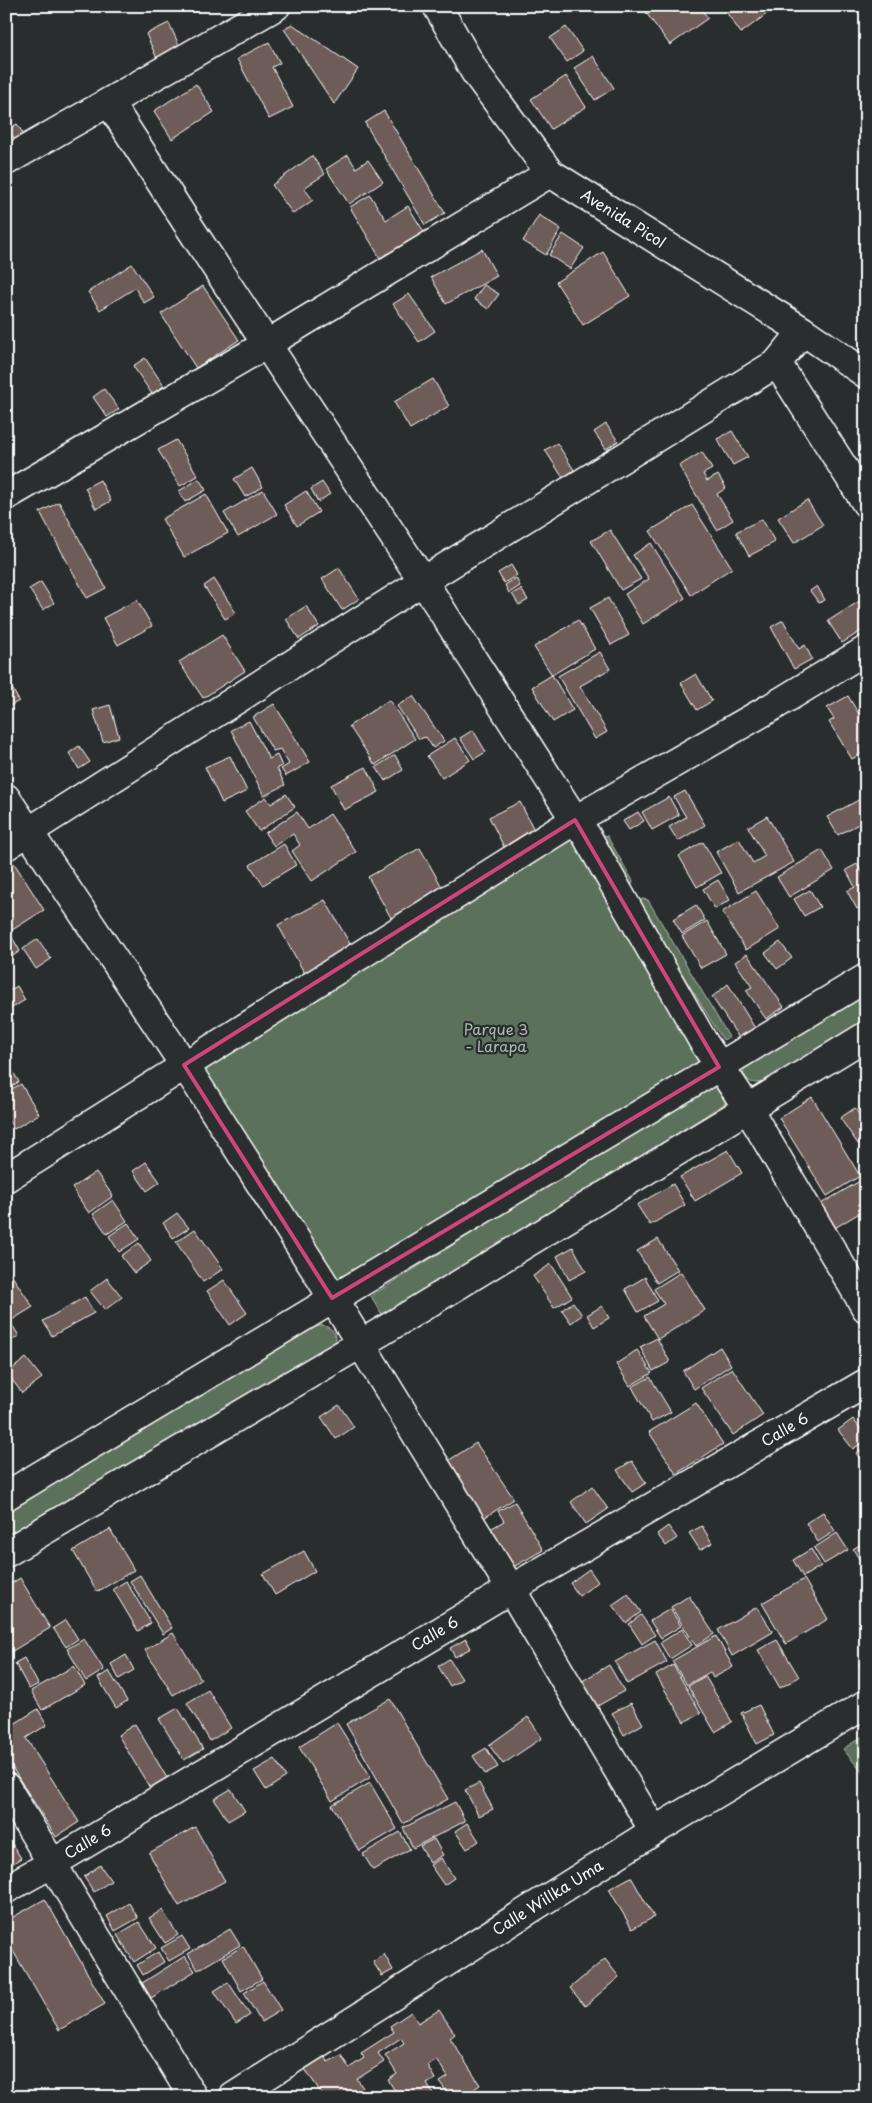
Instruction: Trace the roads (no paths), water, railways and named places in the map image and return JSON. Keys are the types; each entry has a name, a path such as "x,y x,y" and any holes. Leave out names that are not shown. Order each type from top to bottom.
{"street":[{"path":"6,161 276,6"},
{"name":"Avenida Picol","path":"437,6 475,72 550,173 803,331 866,374"},
{"path":"109,102 423,581 574,820 586,835 704,1043 747,1107 866,1308"},
{"path":"6,496 267,344 550,173"},
{"path":"6,846 423,581 777,363 803,331"},
{"path":"777,363 866,503"},
{"path":"6,1178 574,820 777,704 866,650"},
{"path":"6,798 184,1065 332,1298 510,1589 654,1831"},
{"path":"6,1496 866,978"},
{"path":"6,1553 360,1344 866,1036"},
{"name":"Calle 6","path":"6,1889 54,1863 510,1589 866,1383"},
{"name":"Calle Willka Uma","path":"233,2097 654,1831 866,1704"},
{"path":"6,1787 54,1863 193,2097"}],"park label":[{"name":"Parque 3 - Larapa","path":"496,1038"}]}
